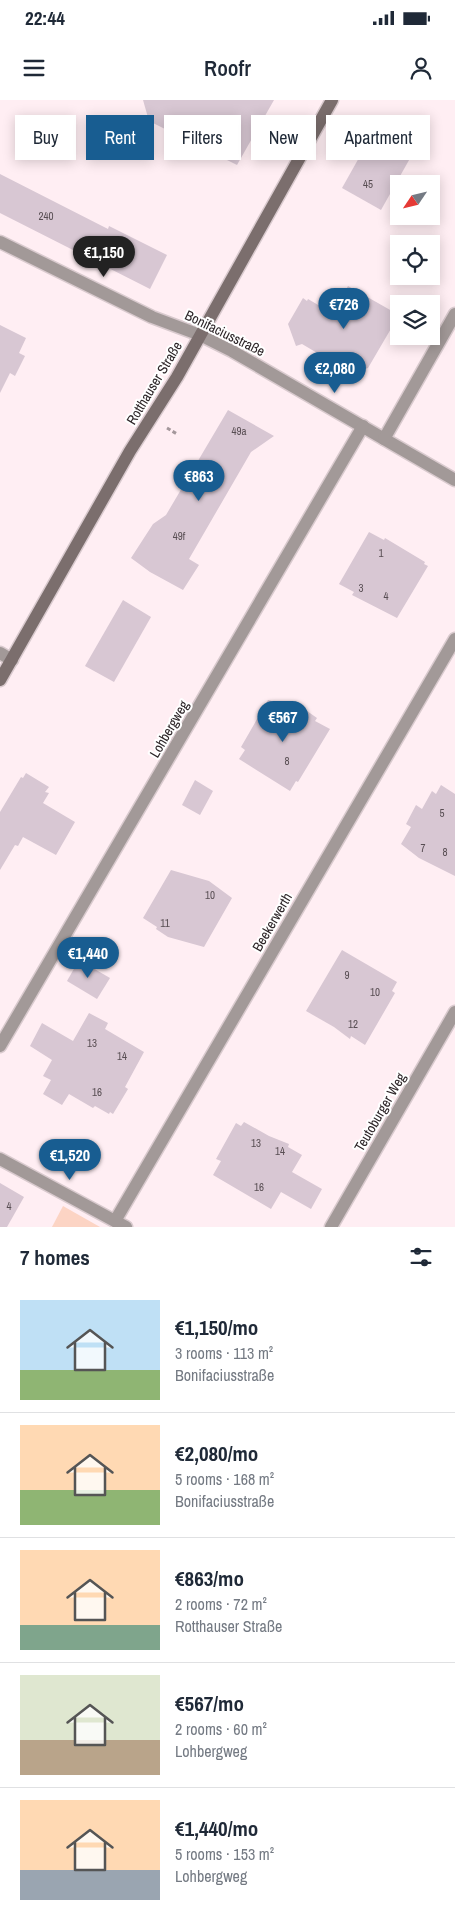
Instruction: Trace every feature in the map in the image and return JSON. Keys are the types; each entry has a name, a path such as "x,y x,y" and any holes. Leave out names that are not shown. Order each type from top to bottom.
{"main road":[{"name":"Rotthauser Straße","path":"0,680 130,451 171,387 332,100"}],"street":[{"name":"Bonifaciusstraße","path":"0,242 152,317 200,335 232,351 455,480"},
{"path":"384,439 455,314"},
{"name":"Lohbergweg","path":"0,1046 363,426"},
{"name":"Beekerwerth","path":"115,1221 455,638"},
{"path":"0,653 12,660"},
{"name":"Teutoburger Weg","path":"331,1227 455,1012"},
{"path":"0,1159 126,1227"}],"shaded area":[{"path":"63,1206 100,1227 52,1227"}],"building":[{"path":"143,100 274,100 265,115 251,115 251,140 241,158 241,115 164,115 164,128 154,124 154,115 147,115"},
{"path":"227,160 240,160 237,165"},
{"path":"358,160 409,160 401,175 390,175 390,194 381,210 342,188"},
{"path":"0,174 108,229 109,226 167,255 150,289 0,213"},
{"path":"348,286 390,310 390,330 368,368 349,374 342,370 341,367 302,344 296,346 288,324 303,298 334,312"},
{"path":"0,325 26,338 19,353 25,356 15,376 10,373 0,393"},
{"path":"228,410 274,436 251,452 189,559 199,565 183,590 150,572 131,558 153,524 166,515"},
{"path":"369,532 384,540 385,538 425,562 424,564 428,566 397,618 352,595 354,592 339,584"},
{"path":"123,600 151,617 114,682 85,666"},
{"path":"268,700 307,711 317,718 315,721 330,729 298,782 296,781 290,791 239,759 245,750 241,747"},
{"path":"26,773 49,787 45,792 49,793 43,803 75,822 56,855 23,837 18,846 15,845 0,870 0,812 21,777 23,778"},
{"path":"195,780 213,791 200,815 182,805"},
{"path":"441,785 455,794 455,876 419,858 401,844 411,827 406,824 416,805 422,809 432,791 436,794"},
{"path":"171,870 209,881 232,898 204,947 168,937 143,918"},
{"path":"342,950 397,982 392,991 395,993 365,1045 351,1036 350,1039 334,1027 306,1011"},
{"path":"79,960 110,978 97,999 67,981"},
{"path":"89,1013 108,1023 105,1029 144,1052 125,1087 128,1089 113,1114 110,1112 109,1114 95,1106 93,1108 69,1094 62,1105 43,1094 51,1080 43,1076 52,1060 30,1046 42,1023 73,1041"},
{"path":"244,1122 269,1136 289,1144 288,1147 302,1155 292,1172 322,1189 311,1209 281,1192 271,1209 213,1175 221,1161 216,1159 236,1123 241,1126"},
{"path":"0,1183 24,1197 7,1227 0,1227"}]}
